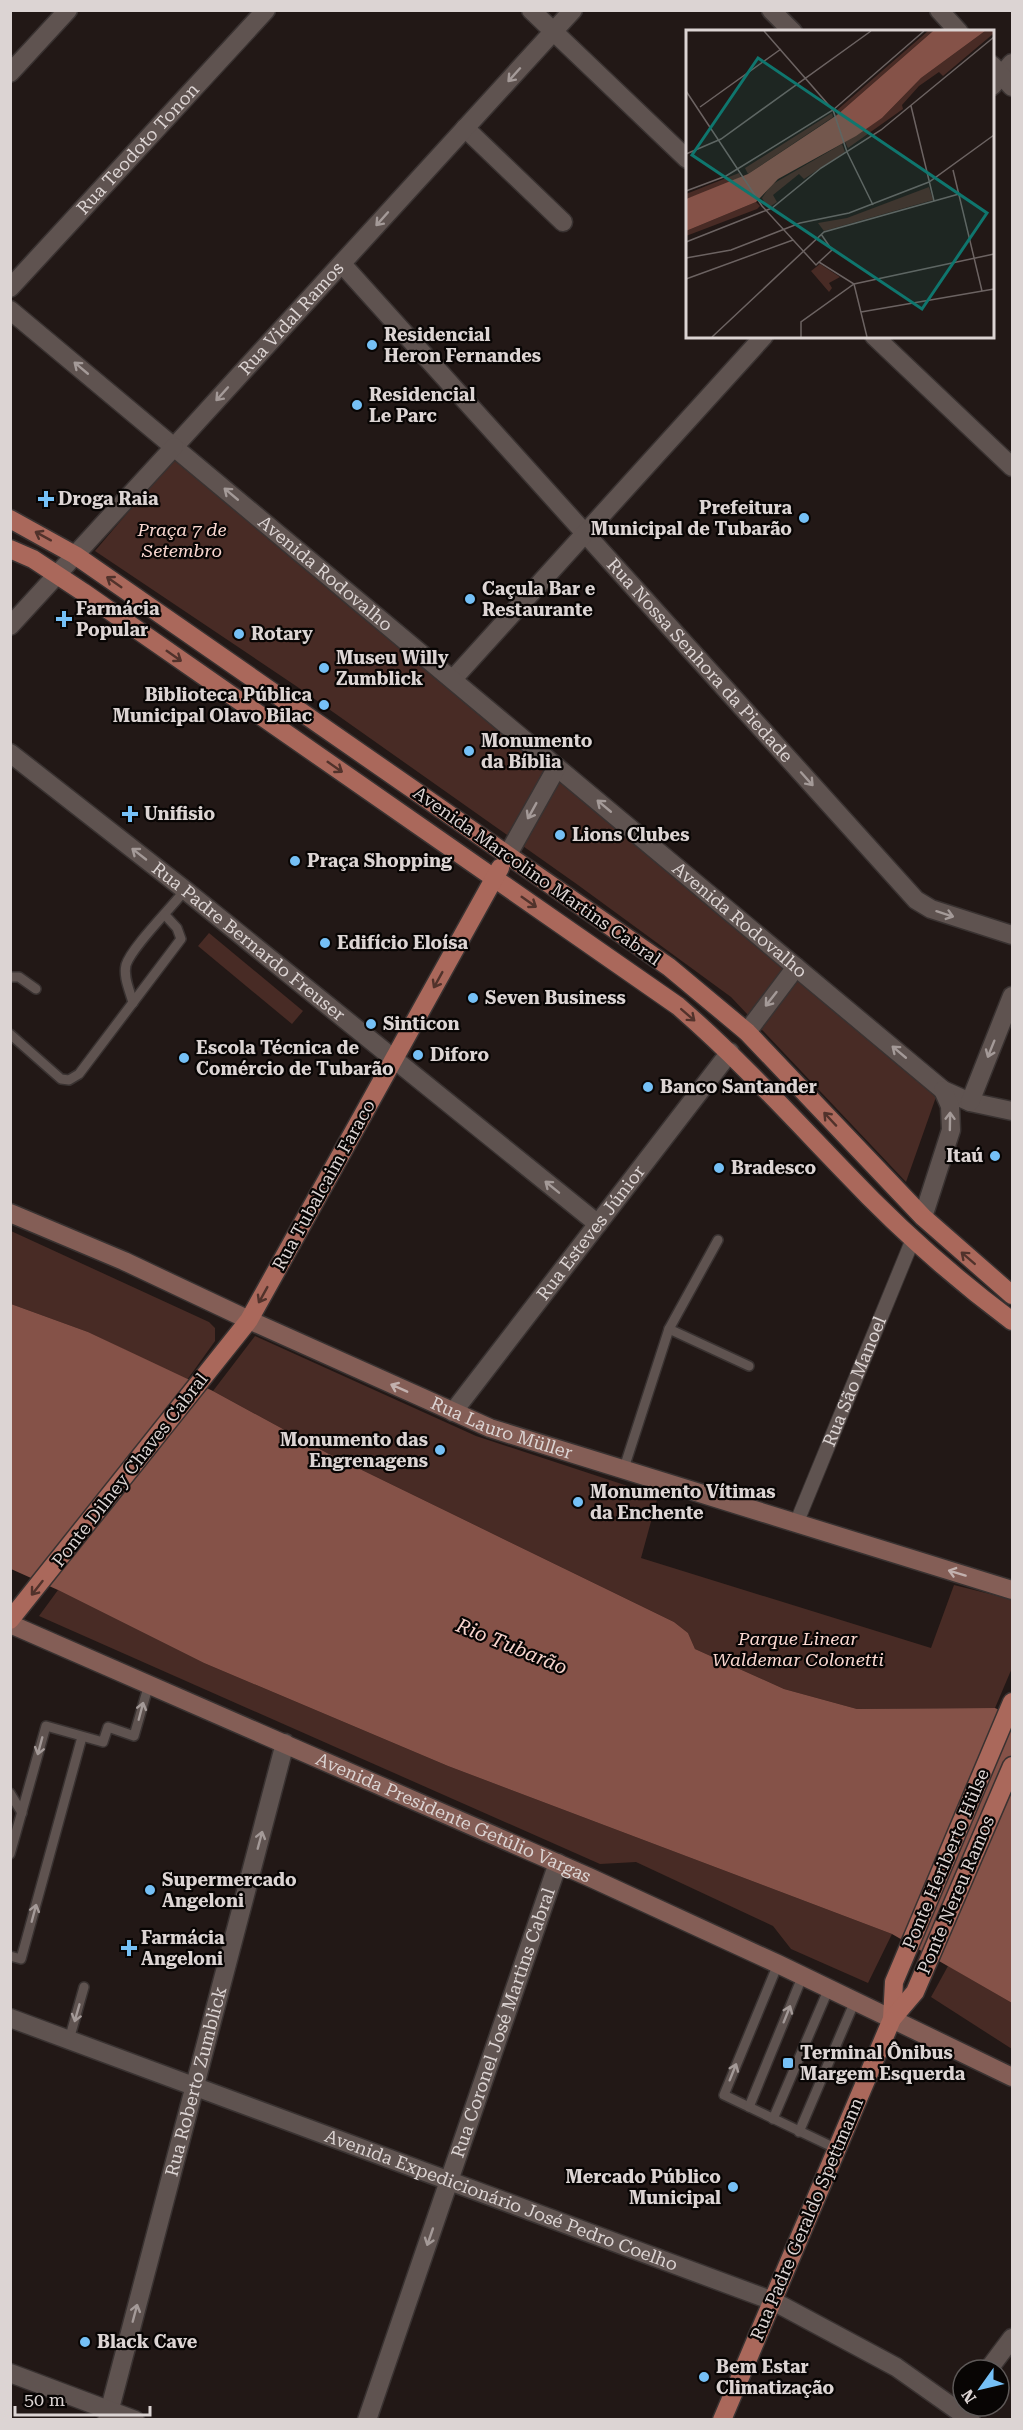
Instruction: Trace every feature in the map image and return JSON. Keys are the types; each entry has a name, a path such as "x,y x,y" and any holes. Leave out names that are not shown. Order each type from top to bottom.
{"main road":[{"name":"Avenida Marcolino Martins Cabral","path":"10,519 75,555 669,967 747,1032 922,1217 1012,1295"},
{"name":"Avenida Marcolino Martins Cabral","path":"10,549 57,575 670,1001 730,1053 854,1182 913,1239 1012,1321"},
{"name":"Rua Tubalcaim Faraco","path":"249,1320 507,856"},
{"name":"Rua Lauro Müller","path":"10,1213 124,1261 490,1428 1012,1590"},
{"name":"Ponte Dilney Chaves Cabral","path":"14,1618 249,1320"},
{"name":"Avenida Presidente Getúlio Vargas","path":"14,1618 149,1684 558,1863 803,1975 1012,2077"},
{"name":"Ponte Heriberto Hülse","path":"892,2019 894,1982 1012,1702"},
{"name":"Ponte Nereu Ramos","path":"892,2019 915,1992 1012,1766"},
{"name":"Rua Padre Geraldo Spettmann","path":"722,2420 892,2019"}],"street":[{"path":"10,72 68,10"},
{"name":"Rua Teodoto Tonon","path":"10,288 266,10"},
{"path":"531,10 686,158"},
{"name":"Rua Vidal Ramos","path":"10,626 573,10"},
{"path":"771,10 791,30"},
{"path":"939,10 957,30"},
{"path":"465,128 563,222"},
{"name":"Rua Nossa Senhora da Piedade","path":"342,264 916,900 931,909 1012,935"},
{"name":"Avenida Rodovalho","path":"10,309 944,1090 970,1102 1012,1111"},
{"path":"453,679 762,338"},
{"path":"876,338 1012,467"},
{"name":"Rua Padre Bernardo Freuser","path":"10,753 185,890 598,1224"},
{"name":"Rua Tubalcaim Faraco","path":"507,856 556,767"},
{"path":"747,1032 796,967"},
{"path":"970,1102 1012,996"},
{"name":"Rua Esteves Júnior","path":"453,1412 730,1053"},
{"path":"922,1217 951,1130 950,1106 944,1090"},
{"name":"Rua São Manoel","path":"796,1524 913,1239"},
{"name":"Rua Roberto Zumblick","path":"108,2415 285,1743"},
{"name":"Rua Coronel José Martins Cabral","path":"367,2420 558,1863"},
{"name":"Avenida Expedicionário José Pedro Coelho","path":"10,2018 773,2301 896,2367 951,2402"},
{"path":"997,2358 1012,2338"},
{"path":"10,2373 108,2415 135,2420"}],"lane":[{"path":"133,1003 126,978 126,965 135,950 185,890"},
{"path":"10,1034 61,1079 69,1080 79,1074 182,939 177,928 165,915"},
{"path":"10,977 19,977 36,989"},
{"path":"624,1468 669,1329 718,1240"},
{"path":"669,1329 749,1366"},
{"path":"10,1854 45,1726 103,1742 108,1727 134,1736 149,1684"},
{"path":"10,1956 21,1959 82,1737"},
{"path":"10,1793 22,1813"},
{"path":"778,1964 724,2095 837,2149"},
{"path":"749,2107 803,1975"},
{"path":"69,2040 84,1986"},
{"path":"773,2119 829,1988"},
{"path":"799,2132 855,2001"}],"green space":[{"name":"Praça 7 de Setembro","path":"174,458 936,1097 906,1182 731,997 578,885 299,688 95,551"},
{"path":"209,933 303,1011 292,1024 198,946"},
{"path":"11,1231 209,1322 215,1328 215,1341 187,1380 88,1332 11,1304"},
{"name":"Parque Linear Waldemar Colonetti","path":"255,1336 476,1436 658,1496 641,1558 931,1648 954,1585 1012,1600 1012,1668 995,1708 857,1709 784,1689 695,1649 688,1633 674,1622 327,1453 213,1391"},
{"path":"58,1590 204,1663 448,1766 892,1934 868,1983 791,1949 773,1926 636,1862 600,1864 39,1616"},
{"path":"948,1966 1012,2003 1012,2049 931,1997"}],"water":[{"name":"Rio Tubarão","path":"11,1304 88,1332 213,1391 327,1453 674,1622 688,1633 695,1649 784,1689 857,1709 995,1708 1012,1716 1012,2003 892,1934 448,1766 204,1663 11,1569"}],"place":[{"name":"Residencial Heron Fernandes","path":"372,345"},
{"name":"Residencial Le Parc","path":"357,405"},
{"name":"Droga Raia","path":"46,499"},
{"name":"Prefeitura Municipal de Tubarão","path":"804,518"},
{"name":"Caçula Bar e Restaurante","path":"470,599"},
{"name":"Farmácia Popular","path":"64,619"},
{"name":"Rotary","path":"239,634"},
{"name":"Museu Willy Zumblick","path":"324,668"},
{"name":"Biblioteca Pública Municipal Olavo Bilac","path":"324,705"},
{"name":"Monumento da Bíblia","path":"469,751"},
{"name":"Unifisio","path":"130,814"},
{"name":"Lions Clubes","path":"560,835"},
{"name":"Praça Shopping","path":"295,861"},
{"name":"Edifício Eloísa","path":"325,943"},
{"name":"Seven Business","path":"473,998"},
{"name":"Sinticon","path":"371,1024"},
{"name":"Diforo","path":"418,1055"},
{"name":"Escola Técnica de Comércio de Tubarão","path":"184,1058"},
{"name":"Banco Santander","path":"648,1087"},
{"name":"Itaú","path":"995,1156"},
{"name":"Bradesco","path":"719,1168"},
{"name":"Monumento das Engrenagens","path":"440,1450"},
{"name":"Monumento Vítimas da Enchente","path":"578,1502"},
{"name":"Supermercado Angeloni","path":"150,1890"},
{"name":"Farmácia Angeloni","path":"129,1948"},
{"name":"Terminal Ônibus Margem Esquerda","path":"788,2063"},
{"name":"Mercado Público Municipal","path":"733,2187"},
{"name":"Black Cave","path":"85,2342"},
{"name":"Bem Estar Climatização","path":"704,2377"}]}
